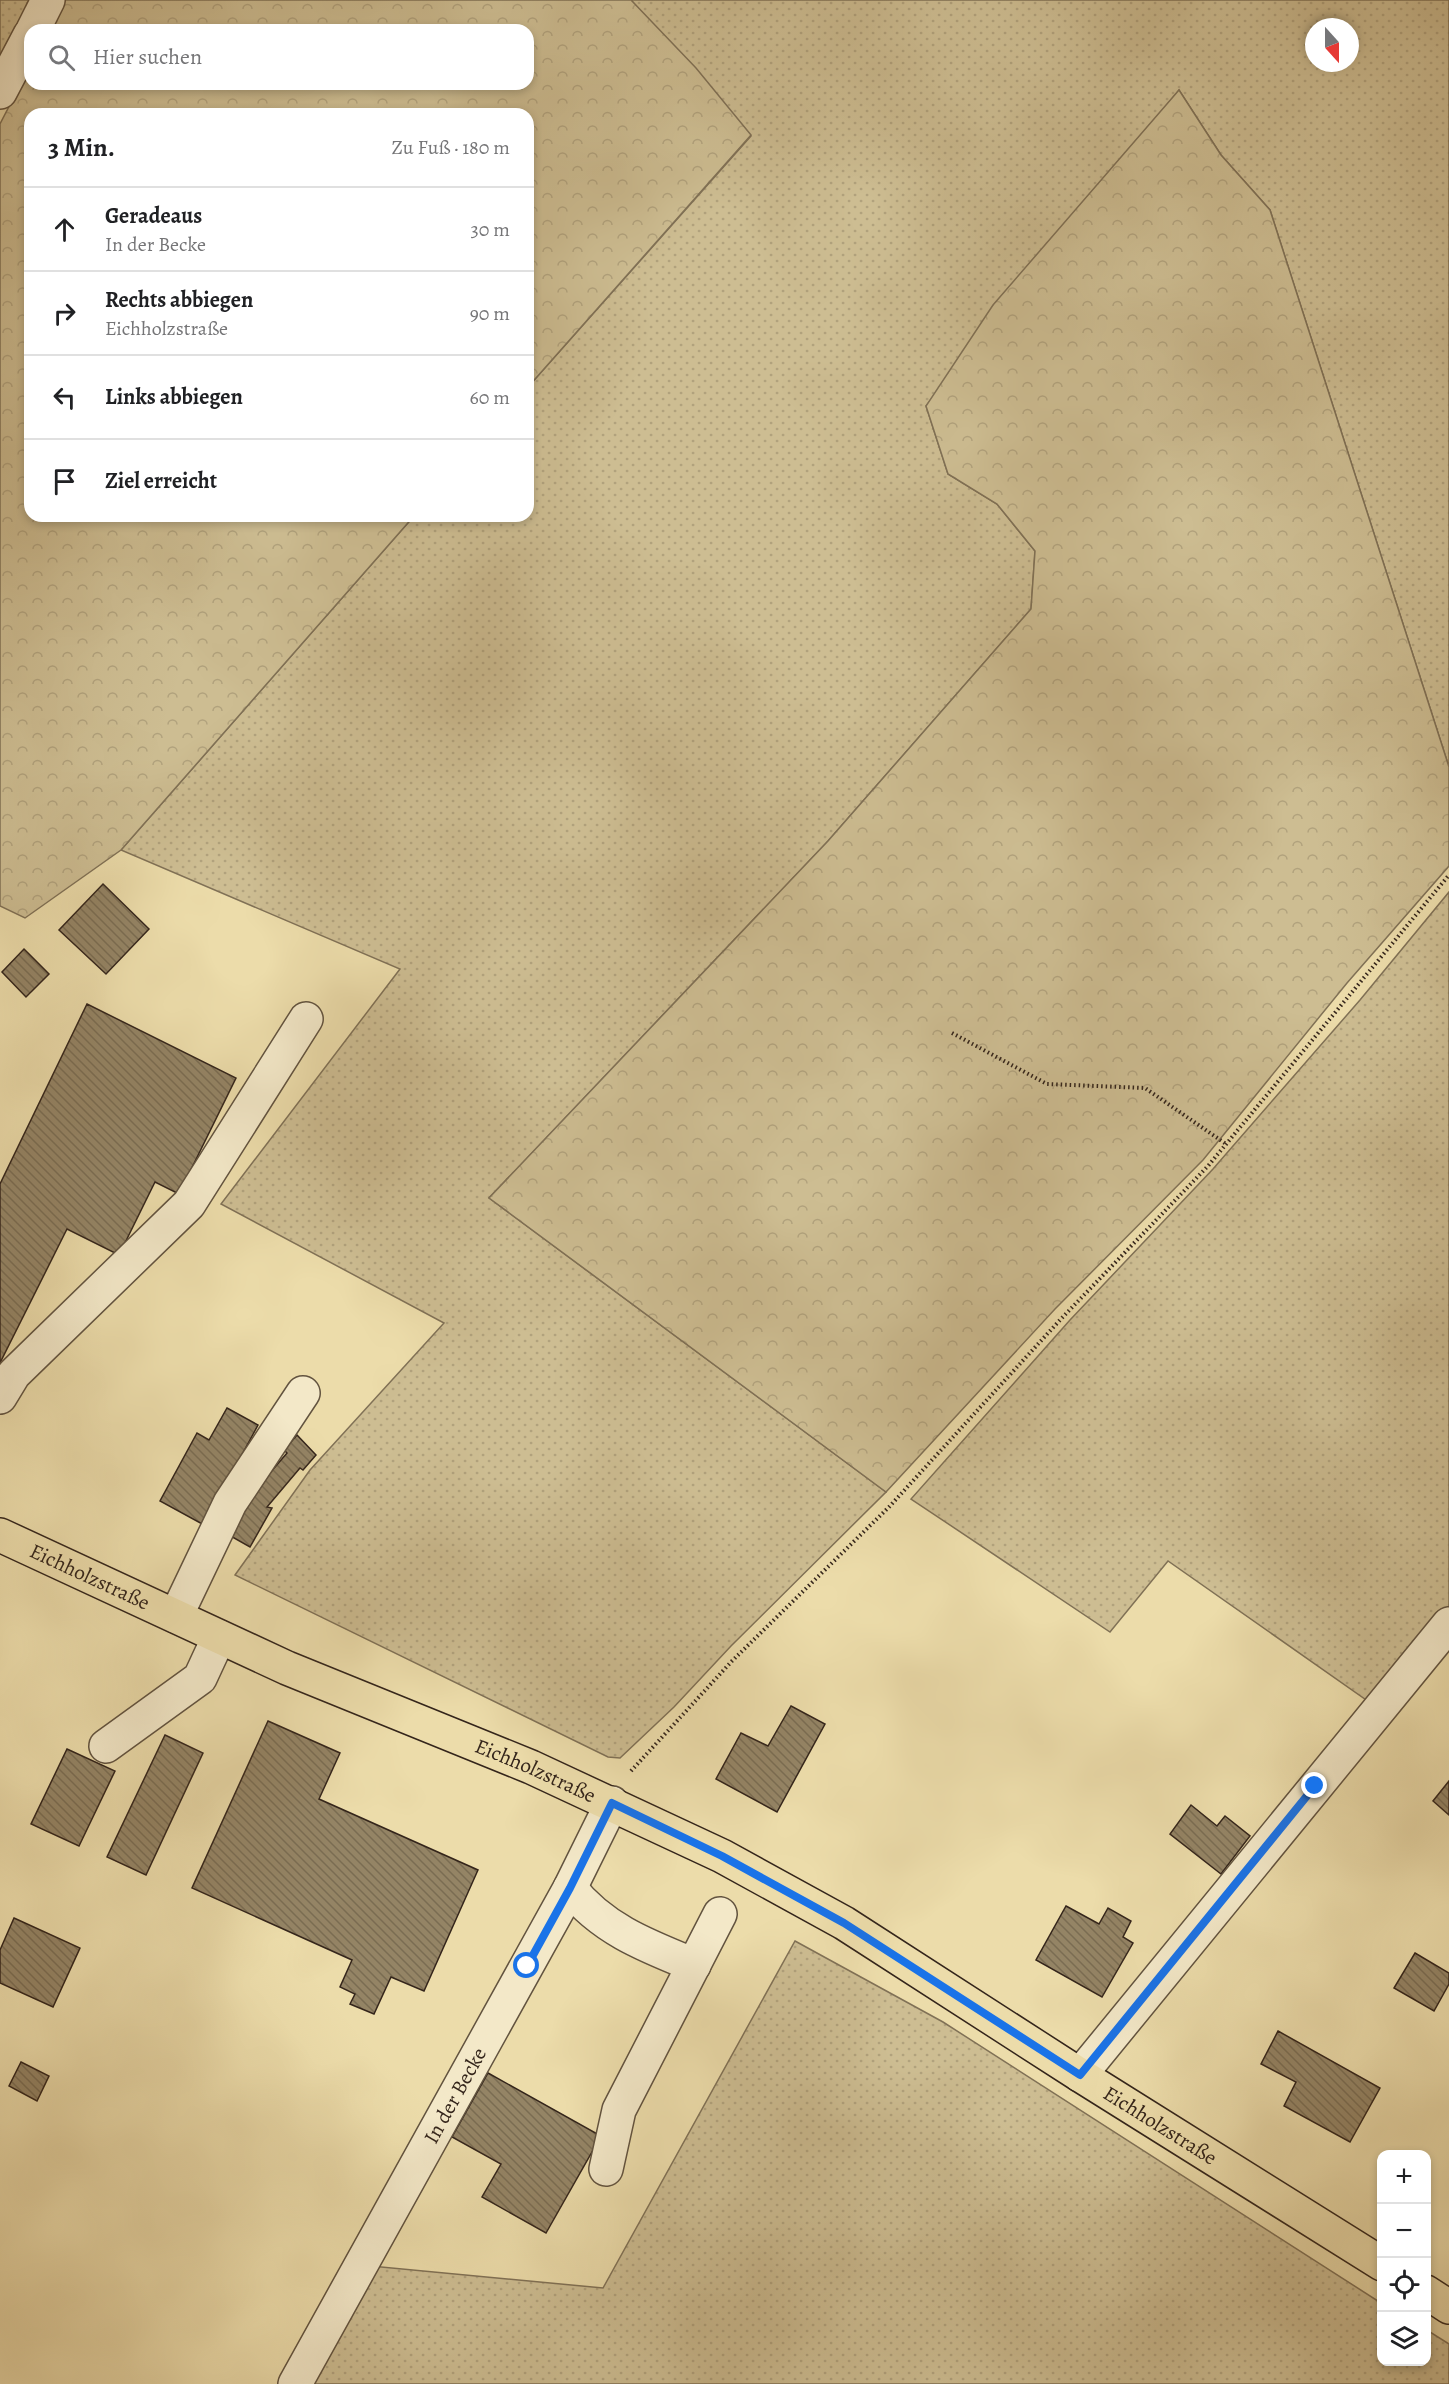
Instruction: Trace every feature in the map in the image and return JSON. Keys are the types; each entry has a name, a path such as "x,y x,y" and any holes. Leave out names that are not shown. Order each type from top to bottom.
{"main road":[{"name":"Eichholzstraße","path":"0,1535 287,1668 531,1767 722,1856 844,1923 1080,2075 1377,2261"},
{"path":"1431,2295 1449,2307"}],"lane":[{"path":"36,24 48,0"},
{"path":"0,92 24,46"},
{"path":"0,1397 14,1374 189,1204 306,1019"},
{"path":"176,1617 230,1503 303,1393"},
{"path":"1080,2075 1449,1624"},
{"path":"106,1746 200,1678 219,1637"},
{"name":"In der Becke","path":"295,2384 570,1888 612,1803"},
{"path":"570,1888 584,1906 624,1936 694,1965"},
{"path":"606,2169 619,2110 720,1914"}],"path":[{"path":"612,1803 631,1772 732,1662 889,1507 1060,1320 1226,1144 1449,875"},
{"path":"952,1033 1047,1084 1145,1088 1226,1144"}],"green space":[{"path":"0,0 30,0 0,57"},
{"path":"64,0 631,0 696,68 751,135 534,380 534,108 24,108 24,522 409,522 121,850 25,918 0,906 0,124 24,78 24,90 534,90 534,24 52,24"},
{"path":"631,0 1449,0 1449,767 1270,210 1221,155 1179,90 926,406 948,474 997,504 1035,551 1031,609 828,841 489,1198 886,1492 731,1646 674,1707 620,1758 608,1757 235,1575 310,1470 444,1323 221,1204 400,969 121,850 409,522 534,522 534,380 751,136"},
{"path":"1179,90 1221,155 1270,210 1449,767 1449,866 1347,983 1203,1160 1055,1309 886,1492 489,1198 828,841 1031,609 1035,551 997,504 948,474 926,406 993,305"},
{"path":"1449,892 1449,1606 1372,1704 1168,1561 1110,1632 911,1499 1070,1320 1213,1169 1360,1000"},
{"path":"795,1941 943,2022 1377,2300 1377,2366 1431,2366 1431,2333 1449,2344 1449,2384 303,2384 371,2266 603,2288"}],"building":[{"path":"103,884 149,929 106,974 59,930"},
{"path":"24,949 49,974 26,997 2,972"},
{"path":"87,1004 236,1078 179,1194 155,1182 119,1255 67,1229 0,1363 0,1184"},
{"path":"227,1408 258,1425 204,1525 160,1501 197,1433 209,1440"},
{"path":"297,1435 316,1455 303,1470 300,1468 267,1507 272,1508 250,1547 227,1534 252,1494 287,1453 284,1450"},
{"path":"791,1706 825,1724 777,1812 716,1779 741,1733 768,1746"},
{"path":"268,1721 340,1753 319,1799 478,1870 424,1991 391,1977 374,2014 350,2004 355,1994 340,1987 352,1960 192,1888"},
{"path":"165,1735 203,1753 146,1875 107,1857"},
{"path":"67,1749 115,1771 79,1846 31,1824"},
{"path":"1449,1781 1449,1815 1433,1801"},
{"path":"1191,1805 1217,1826 1225,1816 1250,1836 1221,1874 1170,1834"},
{"path":"1066,1906 1099,1924 1108,1908 1131,1921 1123,1937 1133,1943 1102,1997 1036,1960"},
{"path":"14,1918 80,1948 53,2007 0,1983 0,1950"},
{"path":"1415,1953 1449,1973 1449,1984 1434,2011 1394,1988"},
{"path":"1278,2031 1380,2088 1350,2142 1284,2106 1296,2082 1261,2064"},
{"path":"21,2062 49,2076 37,2101 9,2086"},
{"path":"488,2073 601,2136 546,2233 482,2197 501,2164 452,2137"}],"route":[{"path":"527,1966 570,1888 612,1803 722,1856 844,1923 1080,2075 1315,1786"}]}
